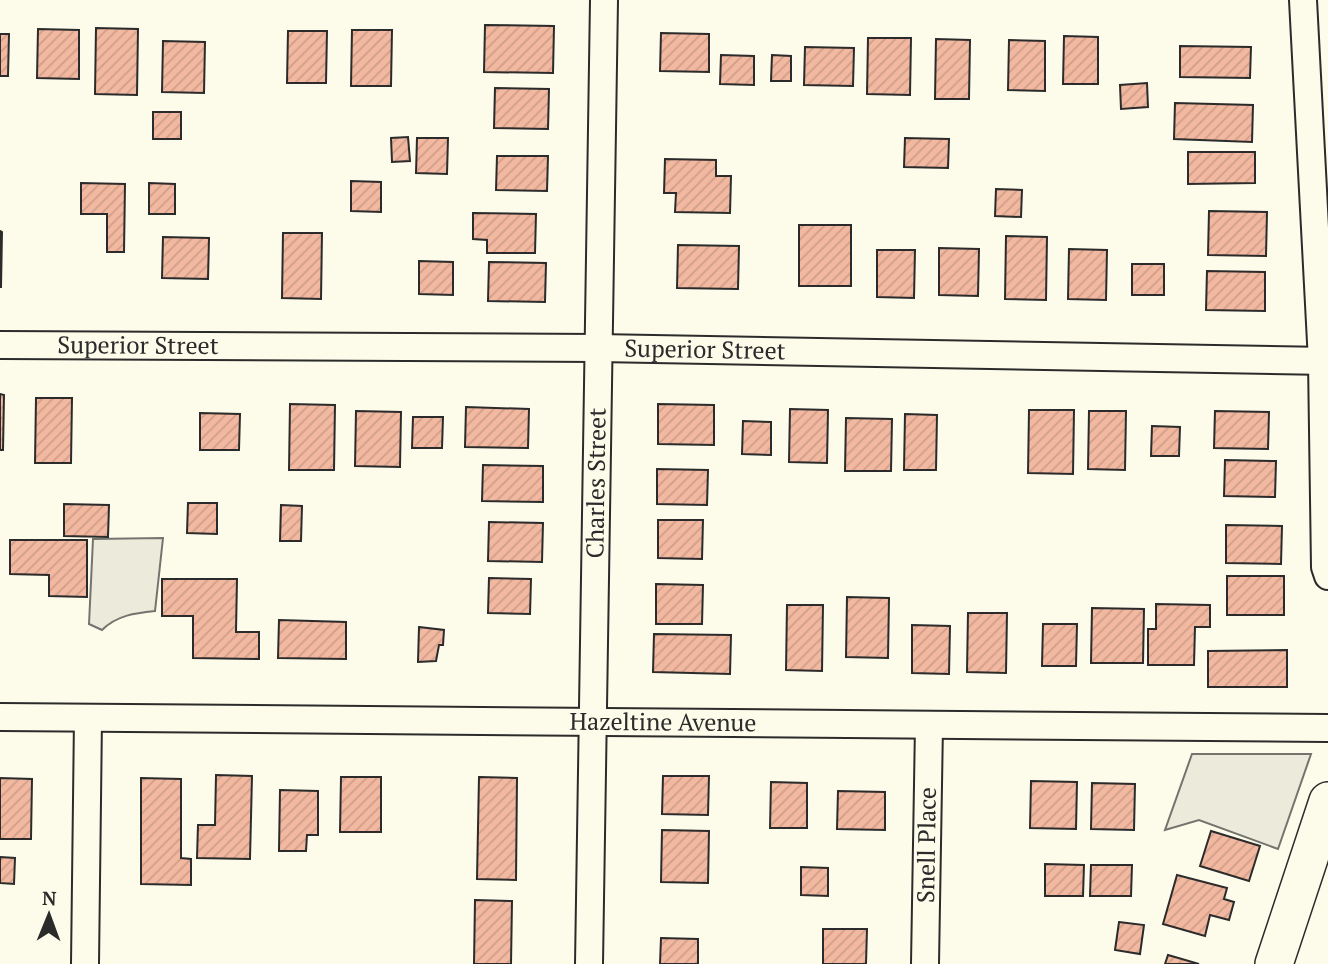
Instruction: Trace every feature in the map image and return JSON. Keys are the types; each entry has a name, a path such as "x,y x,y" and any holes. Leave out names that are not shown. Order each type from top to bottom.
{"main road":[{"path":"1274,964 1328,801"}],"street":[{"name":"Charles Street","path":"589,964 604,0"},
{"path":"1303,0 1325,361 1325,566 1328,576"},
{"name":"Superior Street","path":"0,345 598,348 1325,361"},
{"name":"Hazeltine Avenue","path":"0,717 1328,728"},
{"path":"85,964 88,718"},
{"name":"Snell Place","path":"925,964 929,725"}],"shaded area":[{"path":"163,538 155,611 120,618 102,630 89,624 93,539"},
{"path":"1192,754 1311,754 1278,849 1199,820 1165,830"}],"building":[{"path":"485,25 554,26 553,73 484,72"},
{"path":"96,28 138,29 137,95 95,94"},
{"path":"38,29 79,30 79,79 37,78"},
{"path":"352,30 392,30 391,86 351,86"},
{"path":"288,31 327,31 326,83 287,83"},
{"path":"661,33 709,34 709,72 660,71"},
{"path":"0,34 9,34 8,76 0,76"},
{"path":"1064,36 1098,37 1098,84 1063,84"},
{"path":"868,38 911,38 910,95 867,94"},
{"path":"936,39 970,40 969,99 935,99"},
{"path":"1009,40 1045,41 1045,91 1008,90"},
{"path":"163,41 205,42 204,93 162,92"},
{"path":"1180,46 1251,47 1250,78 1180,77"},
{"path":"805,47 854,48 853,86 804,85"},
{"path":"721,55 754,56 754,85 720,84"},
{"path":"772,55 791,56 791,81 771,81"},
{"path":"1147,83 1148,107 1121,109 1120,85"},
{"path":"495,88 549,89 548,129 494,128"},
{"path":"1175,103 1253,105 1252,142 1174,139"},
{"path":"153,112 181,112 181,139 153,139"},
{"path":"408,137 410,161 392,162 391,138"},
{"path":"417,138 448,138 447,174 416,173"},
{"path":"905,138 949,139 948,168 904,167"},
{"path":"1188,152 1255,152 1255,183 1188,184"},
{"path":"497,156 548,156 547,191 496,190"},
{"path":"665,159 716,160 716,176 731,176 730,213 675,212 676,193 664,193"},
{"path":"351,181 381,182 381,212 351,211"},
{"path":"81,183 125,184 124,252 107,252 107,214 81,214"},
{"path":"149,183 175,184 175,214 149,214"},
{"path":"996,189 1022,190 1021,217 995,216"},
{"path":"1209,211 1267,212 1266,256 1208,255"},
{"path":"473,213 536,214 535,253 487,253 487,240 473,239"},
{"path":"799,225 851,225 851,286 799,286"},
{"path":"0,231 2,232 1,287 0,287"},
{"path":"283,233 322,233 321,299 282,298"},
{"path":"1006,236 1047,237 1046,300 1005,299"},
{"path":"163,237 209,238 208,279 162,278"},
{"path":"678,245 739,246 738,289 677,288"},
{"path":"939,248 979,249 978,296 939,295"},
{"path":"1069,249 1107,250 1106,300 1068,299"},
{"path":"877,250 915,250 914,298 877,297"},
{"path":"419,261 453,262 453,295 419,294"},
{"path":"489,262 546,263 545,302 488,301"},
{"path":"1132,264 1164,264 1164,295 1132,295"},
{"path":"1207,271 1265,272 1265,311 1206,310"},
{"path":"0,394 4,395 3,450 0,450"},
{"path":"36,398 72,398 71,463 35,463"},
{"path":"290,404 335,405 334,470 289,470"},
{"path":"658,404 714,405 714,445 658,444"},
{"path":"466,407 529,409 528,448 465,447"},
{"path":"790,409 828,410 827,463 789,462"},
{"path":"1029,410 1074,410 1073,474 1028,473"},
{"path":"356,411 401,412 400,467 355,466"},
{"path":"1089,411 1126,411 1125,470 1088,469"},
{"path":"1215,411 1269,412 1268,449 1214,448"},
{"path":"200,413 240,414 239,450 200,450"},
{"path":"905,414 937,415 936,470 904,470"},
{"path":"413,417 443,417 442,448 412,448"},
{"path":"846,418 892,419 891,471 845,471"},
{"path":"743,421 771,422 771,455 742,454"},
{"path":"1152,426 1180,427 1179,456 1151,456"},
{"path":"1225,460 1276,461 1275,497 1224,496"},
{"path":"483,465 543,466 543,502 482,501"},
{"path":"657,469 708,470 707,505 657,504"},
{"path":"188,503 217,503 217,534 187,533"},
{"path":"64,504 109,505 108,537 64,536"},
{"path":"281,505 302,506 301,541 280,541"},
{"path":"658,520 703,520 702,559 658,558"},
{"path":"489,522 543,523 542,562 488,561"},
{"path":"1226,525 1282,526 1281,564 1226,563"},
{"path":"10,540 87,540 87,597 49,596 49,575 10,574"},
{"path":"1227,576 1284,576 1284,615 1227,615"},
{"path":"489,578 531,579 530,614 488,613"},
{"path":"162,579 237,579 236,632 259,632 259,659 193,658 193,616 162,616"},
{"path":"656,584 703,585 702,624 656,624"},
{"path":"847,597 889,598 888,658 846,657"},
{"path":"1156,604 1210,605 1210,627 1195,627 1194,665 1148,665 1148,629 1156,629"},
{"path":"787,605 823,605 822,671 786,670"},
{"path":"1092,608 1144,609 1143,663 1091,663"},
{"path":"968,613 1007,613 1006,673 967,672"},
{"path":"279,620 346,622 346,659 278,658"},
{"path":"1043,624 1077,624 1076,666 1042,666"},
{"path":"912,625 950,626 949,674 912,673"},
{"path":"419,627 444,630 443,645 439,645 436,661 418,662"},
{"path":"654,634 731,635 730,674 653,672"},
{"path":"1287,650 1287,687 1208,687 1208,651"},
{"path":"216,775 252,776 250,859 197,858 198,825 215,825"},
{"path":"663,776 709,776 708,815 662,814"},
{"path":"341,777 381,777 381,832 340,832"},
{"path":"479,777 517,778 516,880 477,879"},
{"path":"0,778 32,779 31,839 0,839"},
{"path":"141,778 181,779 181,858 191,859 191,885 141,884"},
{"path":"1031,781 1077,782 1076,829 1030,828"},
{"path":"771,782 807,783 807,828 770,828"},
{"path":"1092,783 1135,784 1134,830 1091,829"},
{"path":"280,790 318,791 318,835 307,835 306,851 279,851"},
{"path":"838,791 885,792 885,830 837,829"},
{"path":"662,830 709,831 708,883 661,882"},
{"path":"1211,831 1260,846 1249,881 1200,866"},
{"path":"0,857 15,858 14,884 0,883"},
{"path":"1045,864 1084,865 1083,896 1045,896"},
{"path":"1091,865 1132,865 1131,896 1090,896"},
{"path":"801,867 828,868 828,896 801,895"},
{"path":"1177,875 1227,888 1224,899 1234,902 1229,920 1210,915 1205,936 1163,924"},
{"path":"475,900 512,901 511,964 474,964"},
{"path":"1119,922 1144,925 1140,954 1115,950"},
{"path":"823,929 867,929 866,964 823,964"},
{"path":"661,938 698,939 698,964 660,964"},
{"path":"1168,955 1199,964 1165,964"}]}
